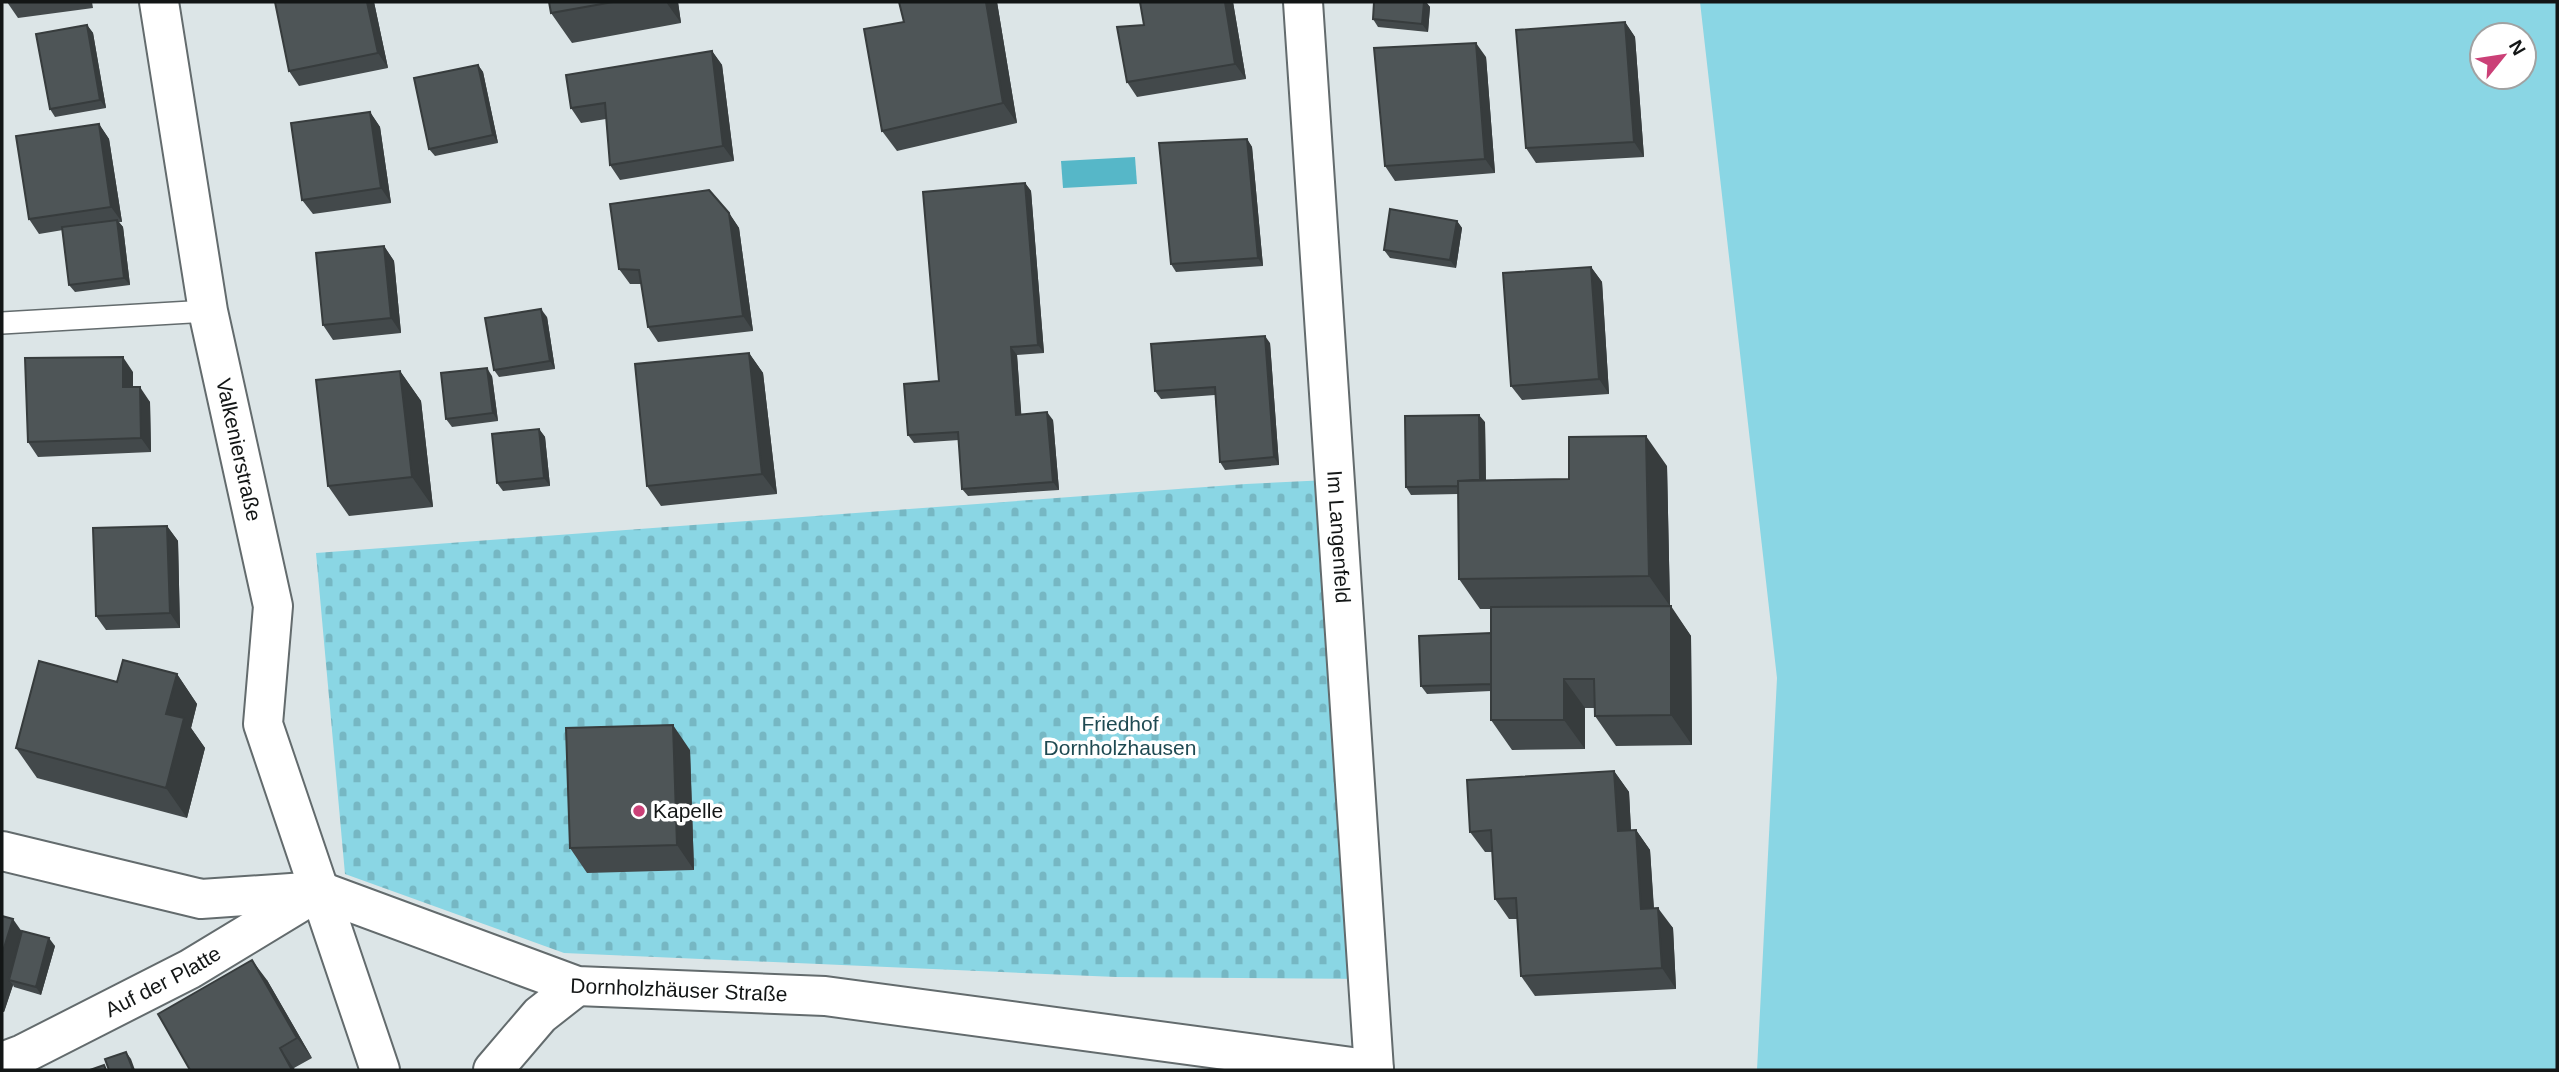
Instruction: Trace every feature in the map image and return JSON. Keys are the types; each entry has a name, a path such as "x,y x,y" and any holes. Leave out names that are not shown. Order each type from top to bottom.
{"street":[{"name":"Valkenierstraße","path":"159,2 208,311 274,606 263,724 380,1070"},
{"name":"Im Langenfeld","path":"1303,2 1374,1070"},
{"name":"Dornholzhäuser Straße","path":"2,850 201,899 320,891 578,986 825,996 1374,1070"},
{"name":"Auf der Platte","path":"2,1062 23,1054 190,969 320,891"},
{"path":"493,1070 540,1015 578,986"}],"lane":[{"path":"2,323 208,311"}],"green space":[{"path":"1700,2 2557,2 2557,1070 1757,1070 1777,678"},
{"name":"Friedhof Dornholzhausen","path":"1349,479 1373,979 1116,977 564,953 345,874 316,553 1246,484"}],"shaded area":[{"path":"1135,157 1137,184 1063,188 1061,161"}],"building":[{"path":"275,2 367,2 378,53 289,71"},
{"path":"549,2 613,2 551,13"},
{"path":"899,2 986,2 1003,103 882,131 864,29 904,22"},
{"path":"1140,2 1225,2 1235,64 1127,82 1117,27 1144,25"},
{"path":"1374,2 1424,2 1422,24 1373,19"},
{"path":"1625,22 1634,142 1526,148 1516,30"},
{"path":"87,25 100,100 50,109 36,34"},
{"path":"1476,43 1485,159 1385,166 1374,48"},
{"path":"712,51 723,146 610,165 605,103 571,108 566,75"},
{"path":"478,65 493,135 429,149 414,78"},
{"path":"370,112 381,188 302,200 291,123"},
{"path":"99,124 111,207 29,219 16,136"},
{"path":"1247,139 1258,258 1171,264 1159,143"},
{"path":"1025,183 1038,345 1011,347 1016,415 1047,412 1053,482 962,489 958,432 908,435 904,384 939,381 923,192"},
{"path":"709,190 729,213 743,316 648,327 639,270 619,269 610,204"},
{"path":"1390,209 1457,221 1450,260 1384,250"},
{"path":"117,220 124,278 69,285 62,227"},
{"path":"384,246 391,318 323,325 316,253"},
{"path":"1591,267 1599,379 1511,386 1503,273"},
{"path":"541,309 550,361 494,370 485,318"},
{"path":"1265,336 1274,457 1220,462 1215,387 1155,391 1151,344"},
{"path":"749,353 762,474 647,486 635,364"},
{"path":"123,357 123,387 140,387 141,438 28,442 25,358"},
{"path":"487,368 493,413 446,419 441,373"},
{"path":"400,371 412,477 328,486 316,380"},
{"path":"1479,415 1480,480 1458,481 1458,486 1406,487 1405,416"},
{"path":"539,429 544,478 497,483 492,434"},
{"path":"1646,436 1649,576 1459,579 1458,481 1569,479 1569,437"},
{"path":"167,526 170,613 96,616 93,528"},
{"path":"1671,606 1671,715 1595,716 1594,679 1564,679 1564,720 1491,720 1491,607"},
{"path":"1491,633 1491,684 1421,686 1419,636"},
{"path":"123,660 177,674 166,714 184,718 166,788 16,748 39,661 117,682"},
{"name":"Kapelle","path":"673,725 677,845 570,848 566,728"},
{"path":"1614,771 1618,831 1636,830 1641,909 1658,908 1662,968 1521,976 1516,898 1495,899 1491,830 1470,832 1467,780"},
{"path":"2,916 13,919 2,954"},
{"path":"22,931 49,938 36,987 9,980"},
{"path":"252,960 297,1038 280,1048 292,1070 190,1070 158,1014"},
{"path":"126,1052 133,1070 109,1070 105,1059"},
{"path":"104,1065 106,1070 90,1070"}],"place":[{"name":"Kapelle","path":"639,811"}]}
